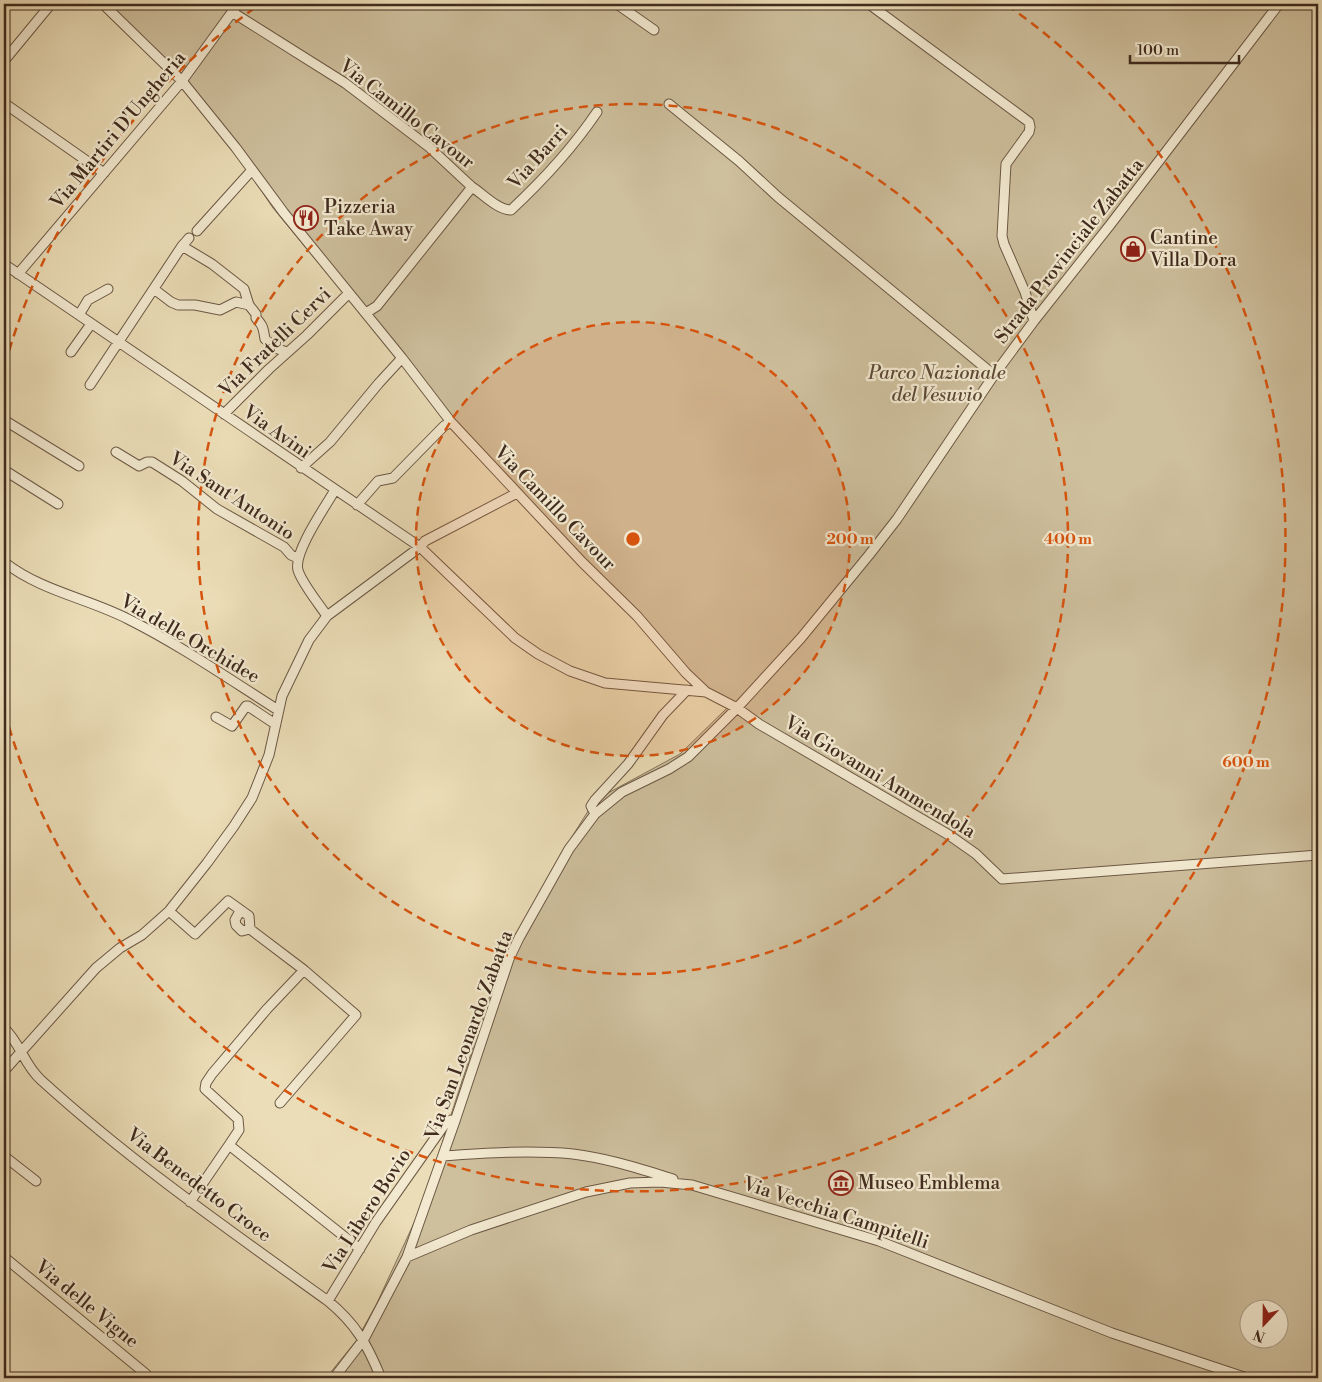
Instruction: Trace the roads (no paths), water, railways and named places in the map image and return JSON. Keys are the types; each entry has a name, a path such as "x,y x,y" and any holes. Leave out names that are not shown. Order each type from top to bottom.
{"street":[{"path":"4,61 51,4"},
{"name":"Via Camillo Cavour","path":"103,4 182,81 304,239 366,313 451,422 582,562 637,616 686,673 706,692 737,708"},
{"name":"Via Martiri D'Ungheria","path":"18,274 182,81 238,4"},
{"path":"617,4 654,30"},
{"path":"869,4 1029,122 1029,132 1006,164 1002,236 1025,292 1034,321"},
{"name":"Strada Provinciale Zabatta","path":"737,708 801,638 897,519 994,375 1034,321 1280,4"},
{"name":"Via Camillo Cavour","path":"232,12 345,84 429,147 472,187 376,306 366,313"},
{"path":"4,103 104,173"},
{"path":"669,104 739,161 778,197 994,375"},
{"name":"Via Barri","path":"472,187 507,210 511,210 526,196 586,128 597,112"},
{"path":"90,385 182,246 252,170"},
{"path":"182,246 212,264 244,289 249,305 265,330 265,338 278,349 288,352"},
{"name":"Via Avini","path":"4,264 301,468 420,547 515,638 554,662 570,671 605,683 706,692"},
{"path":"79,315 88,300 108,289"},
{"path":"154,289 178,305 195,305 220,310 236,302 249,305"},
{"name":"Via Fratelli Cervi","path":"224,414 349,293"},
{"path":"71,352 91,324"},
{"path":"301,468 330,442 402,358"},
{"path":"4,420 79,466"},
{"path":"357,505 378,481 393,478 444,426 451,422"},
{"name":"Via Sant'Antonio","path":"116,452 139,466 152,462 182,481 217,509 284,547 291,555 298,558 297,569 327,616"},
{"path":"4,470 58,504"},
{"path":"298,558 299,552 335,490"},
{"path":"4,1071 96,968 120,948 142,935 169,910 207,864 234,826 252,798 269,755 278,710 286,688 309,640 327,616 420,547 425,541 517,493"},
{"name":"Via delle Orchidee","path":"4,562 26,578 126,618 215,670 278,710"},
{"path":"595,814 591,806 595,800 628,764 663,715 687,690"},
{"path":"216,717 232,726 246,706 248,706 275,724"},
{"name":"Via San Leonardo Zabatta","path":"334,1378 364,1339 407,1257 510,959 519,938 569,849 595,814 622,792 669,769 688,757 737,708"},
{"name":"Via Giovanni Ammendola","path":"737,708 759,724 949,834 976,854 1002,879 1318,855"},
{"path":"169,910 195,934 228,901 249,916 250,929 304,970 212,1074 205,1085 207,1092 238,1119 239,1130 190,1202"},
{"path":"240,911 235,920 236,925 242,931 250,929"},
{"path":"280,1103 356,1015 305,971"},
{"name":"Via Benedetto Croce","path":"4,1028 22,1050 30,1069 126,1152 190,1202 345,1315 364,1339 381,1378"},
{"name":"Via Libero Bovio","path":"328,1301 376,1222 445,1124 451,1120 455,1121"},
{"path":"229,1145 360,1249"},
{"path":"443,1156 502,1153 572,1154 615,1162 692,1185"},
{"path":"4,1156 36,1181"},
{"name":"Via Vecchia Campitelli","path":"407,1257 471,1230 586,1192 630,1183 660,1182 692,1185 879,1241 1112,1333 1247,1378"},
{"name":"Via delle Vigne","path":"4,1257 149,1378"}],"place":[{"name":"Pizzeria Take Away","path":"306,218"},
{"name":"Cantine Villa Dora","path":"1133,249"},
{"name":"Museo Emblema","path":"841,1183"}],"park label":[{"name":"Parco Nazionale del Vesuvio","path":"937,384"}]}
